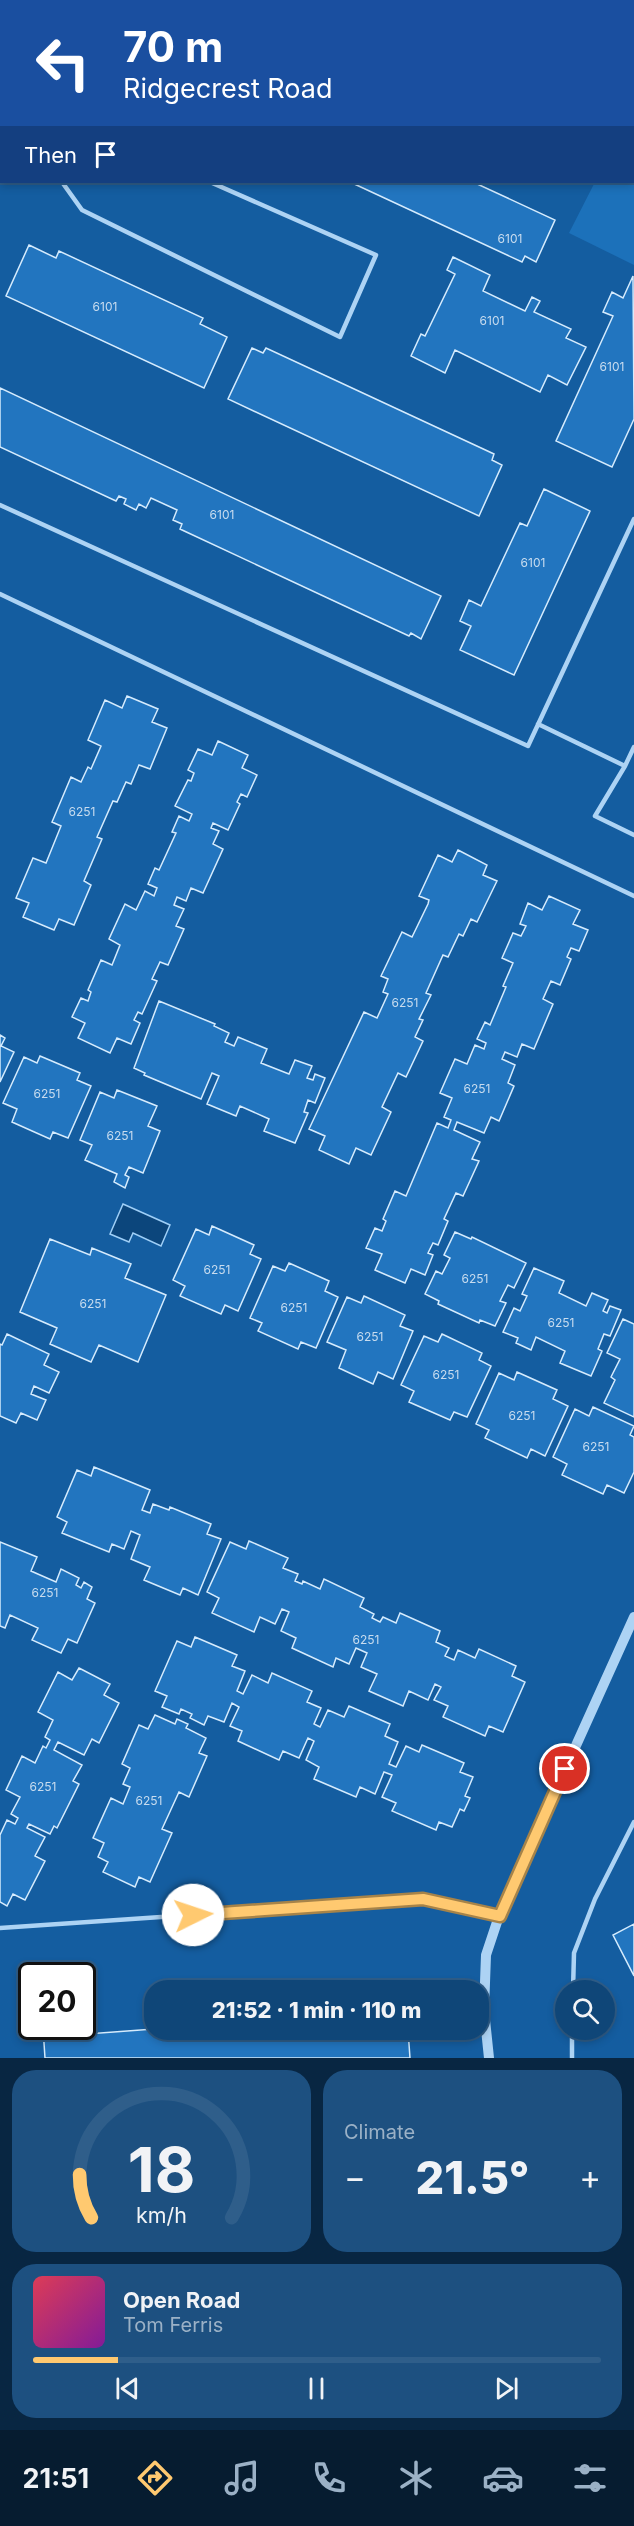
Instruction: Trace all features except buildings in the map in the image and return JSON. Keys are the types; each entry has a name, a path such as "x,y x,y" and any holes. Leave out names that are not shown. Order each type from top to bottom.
{"street":[{"path":"489,2058 484,2010 486,1955 500,1916 634,1617"}],"lane":[{"path":"63,183 82,210 340,337 376,255 212,183"},
{"path":"0,505 528,746 634,519"},
{"path":"0,594 634,896"},
{"path":"538,724 625,766"},
{"path":"634,747 595,816 634,835"},
{"path":"573,1980 574,1953 595,1899 634,1822"},
{"path":"0,1928 423,1899 500,1916"},
{"path":"572,2040 572,2058"}],"shaded area":[{"path":"594,183 634,183 634,265 569,233"},
{"path":"123,1204 170,1225 161,1246 133,1233 129,1242 110,1234"}],"route":[{"path":"193,1915 423,1899 500,1916 565,1769"}]}
